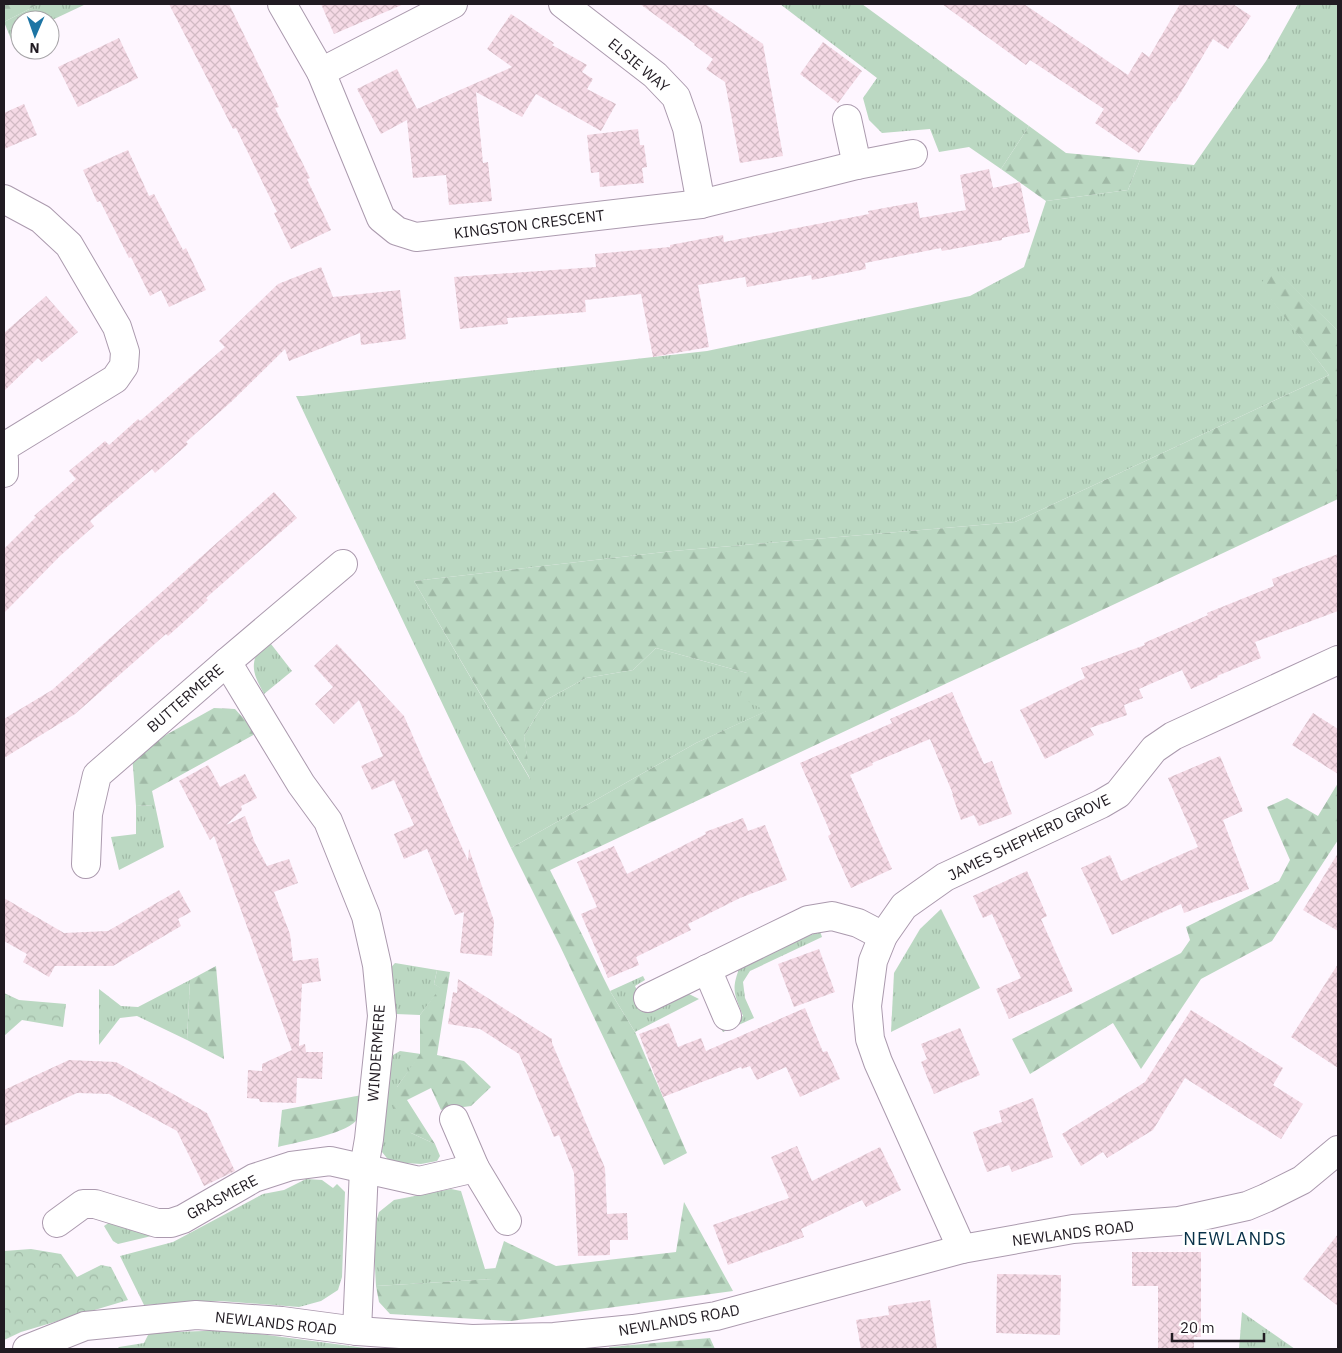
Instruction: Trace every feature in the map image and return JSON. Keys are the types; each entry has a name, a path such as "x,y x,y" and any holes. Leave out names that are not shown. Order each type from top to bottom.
{"street":[{"name":"KINGSTON CRESCENT","path":"282,4 321,72 381,218 397,231 416,237 701,204 857,165 913,154"},
{"path":"321,72 453,4"},
{"name":"ELSIE WAY","path":"563,4 654,75 676,97 686,128 701,204"},
{"path":"847,119 857,165"},
{"path":"4,199 41,218 70,245 117,327 125,352 124,366 115,379 4,447"},
{"path":"4,459 4,473"},
{"name":"BUTTERMERE","path":"86,864 88,814 97,776 343,564"},
{"name":"JAMES SHEPHERD GROVE","path":"962,1249 878,1062 870,1039 866,1006 873,961 883,936 904,906 945,877 1101,804 1118,794 1154,749 1173,736 1338,660"},
{"name":"WINDERMERE","path":"227,662 301,784 328,821 366,916 377,965 382,1016 369,1139 364,1168 357,1331"},
{"path":"648,998 808,920 832,916 858,922 883,936"},
{"path":"707,970 727,1016"},
{"path":"454,1119 475,1168 507,1221"},
{"name":"NEWLANDS ROAD","path":"27,1349 196,1315 282,1321 357,1331 555,1343 716,1316 962,1249 1073,1230 1179,1221 1247,1206 1302,1180 1338,1150"},
{"name":"GRASMERE","path":"57,1223 83,1204 95,1204 157,1223 171,1223 254,1178 291,1166 330,1161 419,1181 475,1168"}],"green space":[{"path":"4,4 39,4 27,10 10,10 10,19 4,22"},
{"path":"39,4 86,4 60,16 60,10 27,10"},
{"path":"780,4 862,4 1029,126 1001,169 969,147 939,152 930,129 882,133 869,120 863,98 877,78"},
{"path":"1298,4 1338,4 1338,331 1273,268 1261,285 1329,375 1015,522 673,551 414,581 530,779 524,736 546,700 586,678 633,670 656,648 747,673 767,711 696,743 511,848 296,396 707,351 970,296 1024,267 1046,201 1128,190 1140,160 1194,165 1266,61"},
{"path":"10,19 10,37 4,22"},
{"path":"1029,126 1066,153 1140,160 1128,190 1046,201 1001,169"},
{"path":"1273,267 1338,331 1338,499 550,870 610,991 635,1032 687,1153 664,1165 560,946 511,848 696,743 766,711 740,697 747,673 656,648 633,670 586,678 546,700 524,736 531,780 414,581 673,551 1015,522 1329,375 1260,285"},
{"path":"271,644 292,671 264,694 254,672 254,661 259,648"},
{"path":"214,708 235,709 257,733 152,791 155,805 136,806 132,754"},
{"path":"1338,783 1338,840 1272,941 1201,979 1141,1069 1113,1023 1030,1074 1012,1039 1181,953 1190,940 1186,927 1279,881 1290,860 1267,807 1287,798 1318,816"},
{"path":"155,805 164,847 119,870 111,837 136,834 136,806"},
{"path":"941,909 980,988 891,1032 894,973 920,929"},
{"path":"820,931 822,937 750,971 743,982 745,998 754,1018 723,1032 720,1026 743,1016 735,991 735,981 740,966"},
{"path":"395,963 437,970 434,984 441,988 420,1015 396,1014 386,1003 385,974"},
{"path":"216,966 224,1059 187,1040 190,980"},
{"path":"437,970 450,972 437,1055 464,1061 491,1087 471,1106 441,1110 431,1088 407,1100 435,1144 411,1133 393,1117 397,1087 420,1054 420,1015 440,988 434,984"},
{"path":"643,976 645,980 635,986 645,1008 689,994 699,999 635,1032 610,991"},
{"path":"190,980 187,1040 137,1016 120,1018 99,1045 99,989 121,1006 138,1007"},
{"path":"4,993 19,1000 66,1004 63,1027 22,1020 4,1036"},
{"path":"400,1051 421,1054 397,1087 411,1133 435,1144 440,1156 437,1161 421,1164 390,1162 382,1152 384,1067 393,1055"},
{"path":"362,1095 359,1115 356,1121 349,1126 330,1134 278,1147 282,1110"},
{"path":"306,1179 322,1180 333,1188 337,1184 345,1192 342,1277 338,1290 321,1301 299,1307 220,1301 144,1305 120,1256 173,1242 263,1194 284,1190"},
{"path":"451,1189 461,1191 485,1269 496,1268 493,1279 376,1286 373,1232 379,1212 394,1200"},
{"path":"684,1202 733,1291 511,1321 390,1314 379,1302 376,1286 492,1279 504,1241 556,1266 676,1252"},
{"path":"110,1222 160,1234 118,1244 113,1241 104,1226"},
{"path":"31,1249 61,1254 77,1277 101,1265 111,1267 128,1300 21,1332 4,1340 4,1251"},
{"path":"1242,1312 1295,1349 1239,1349"},
{"path":"230,1330 373,1349 117,1349 119,1347 144,1343 149,1333"},
{"path":"710,1338 715,1349 607,1349 610,1347"}],"building":[{"path":"169,4 229,4 279,107 275,108 310,178 307,179 331,230 291,249 274,213 277,212 236,128 233,129"},
{"path":"321,4 404,4 334,34"},
{"path":"640,4 705,4 763,44 783,156 740,163 725,82 706,69 713,59"},
{"path":"942,4 1024,4 1128,75 1142,52 1149,57 1180,4 1233,4 1251,16 1228,49 1213,39 1175,102 1139,153 1095,123 1104,109 1030,60 1026,65"},
{"path":"511,14 554,43 552,45 587,65 582,72 593,79 587,89 616,104 601,131 536,94 522,117 476,92 483,163 488,162 492,201 449,205 446,175 413,178 407,120 381,134 357,89 397,69 417,109 512,67 487,49"},
{"path":"119,38 138,78 78,107 58,67"},
{"path":"823,42 862,71 838,103 800,74"},
{"path":"24,104 37,135 4,149 4,113"},
{"path":"638,129 640,145 644,145 647,167 642,168 644,183 600,187 599,172 591,173 587,135"},
{"path":"128,150 149,196 154,194 183,250 186,248 206,290 169,307 161,290 150,296 100,201 97,202 83,170"},
{"path":"989,169 993,188 1020,182 1030,232 1002,238 1002,240 942,251 941,248 865,263 866,269 812,280 811,275 747,287 745,277 698,285 709,347 653,357 641,294 585,300 586,312 507,318 508,324 460,329 454,277 596,267 595,254 670,247 670,245 723,235 724,242 869,214 868,211 917,202 920,218 966,210 960,175"},
{"path":"321,267 333,297 400,290 406,339 361,345 360,333 289,361 285,349 231,402 186,442 188,444 155,473 152,469 90,521 94,526 60,556 4,613 4,549 36,517 34,516 76,479 69,471 105,441 109,445 138,419 140,421 225,347 219,341 278,284"},
{"path":"46,296 78,332 42,362 38,358 4,391 4,333"},
{"path":"274,492 297,518 206,598 208,600 168,636 166,634 75,714 4,758 4,719 52,690"},
{"path":"1338,554 1338,611 1255,642 1261,658 1191,689 1182,670 1139,689 1143,698 1124,705 1127,715 1090,728 1094,735 1045,759 1020,710 1085,678 1081,668 1145,645 1144,643 1208,615 1207,613 1274,586 1272,579"},
{"path":"337,644 404,716 468,861 469,849 494,921 492,956 460,953 464,912 455,915 427,849 404,859 394,834 414,825 394,780 372,790 361,766 383,756 359,700 334,724 315,704 333,687 314,666"},
{"path":"952,692 984,764 992,761 1012,814 979,826 974,815 961,820 953,794 930,739 872,763 873,765 850,775 892,869 851,888 828,836 831,834 800,763 892,723 890,719"},
{"path":"1313,713 1338,729 1338,774 1292,745"},
{"path":"1220,756 1243,811 1223,820 1249,889 1184,913 1181,904 1112,935 1081,868 1110,855 1121,881 1198,847 1168,778"},
{"path":"208,765 220,787 245,774 257,798 241,806 242,810 226,825 245,816 255,843 267,866 289,859 298,883 274,892 290,934 293,961 318,958 321,981 302,984 299,1046 305,1044 306,1052 323,1052 322,1079 297,1078 296,1103 260,1102 259,1099 247,1098 248,1070 262,1071 262,1064 292,1050 214,836 210,840 179,781"},
{"path":"743,818 748,831 765,825 787,880 740,898 688,924 691,930 636,957 639,965 608,978 581,914 597,907 577,862 614,846 627,874 706,834 705,832"},
{"path":"1338,853 1338,931 1303,910"},
{"path":"1027,871 1047,916 1041,919 1073,991 1009,1019 996,989 1021,978 992,914 983,918 973,896"},
{"path":"179,890 191,912 178,919 181,926 113,966 55,966 49,977 23,962 27,954 4,941 4,898 64,933 108,931"},
{"path":"819,949 835,992 794,1007 778,964"},
{"path":"1338,964 1338,1068 1291,1037"},
{"path":"458,979 552,1039 552,1043 605,1168 607,1214 627,1213 628,1240 610,1240 610,1255 578,1256 574,1173 559,1135 554,1137 519,1054 480,1029 448,1024 453,992 457,993"},
{"path":"805,1008 823,1052 827,1051 840,1079 800,1097 786,1067 757,1080 750,1066 742,1069 741,1067 663,1097 639,1034 669,1023 678,1047 701,1038 706,1051"},
{"path":"1191,1010 1283,1068 1273,1085 1303,1104 1281,1139 1185,1078 1153,1130 1107,1158 1103,1152 1081,1166 1062,1134 1145,1082"},
{"path":"960,1028 980,1075 934,1094 921,1062 927,1059 921,1044"},
{"path":"69,1060 116,1062 207,1113 235,1171 204,1186 177,1131 109,1094 77,1093 4,1126 4,1090"},
{"path":"1033,1098 1053,1157 1012,1172 1009,1165 987,1172 973,1132 1002,1122 999,1111"},
{"path":"797,1146 812,1181 880,1147 901,1190 866,1207 862,1200 801,1229 804,1237 728,1265 713,1225 789,1198 771,1157"},
{"path":"1338,1234 1338,1306 1303,1279"},
{"path":"1132,1252 1201,1252 1201,1337 1194,1337 1194,1349 1158,1349 1158,1286 1132,1286"},
{"path":"997,1274 1061,1275 1060,1335 996,1333"},
{"path":"930,1300 937,1349 861,1349 856,1320 889,1315 888,1306"}],"district":[{"name":"NEWLANDS","path":"1235,1238"}]}
